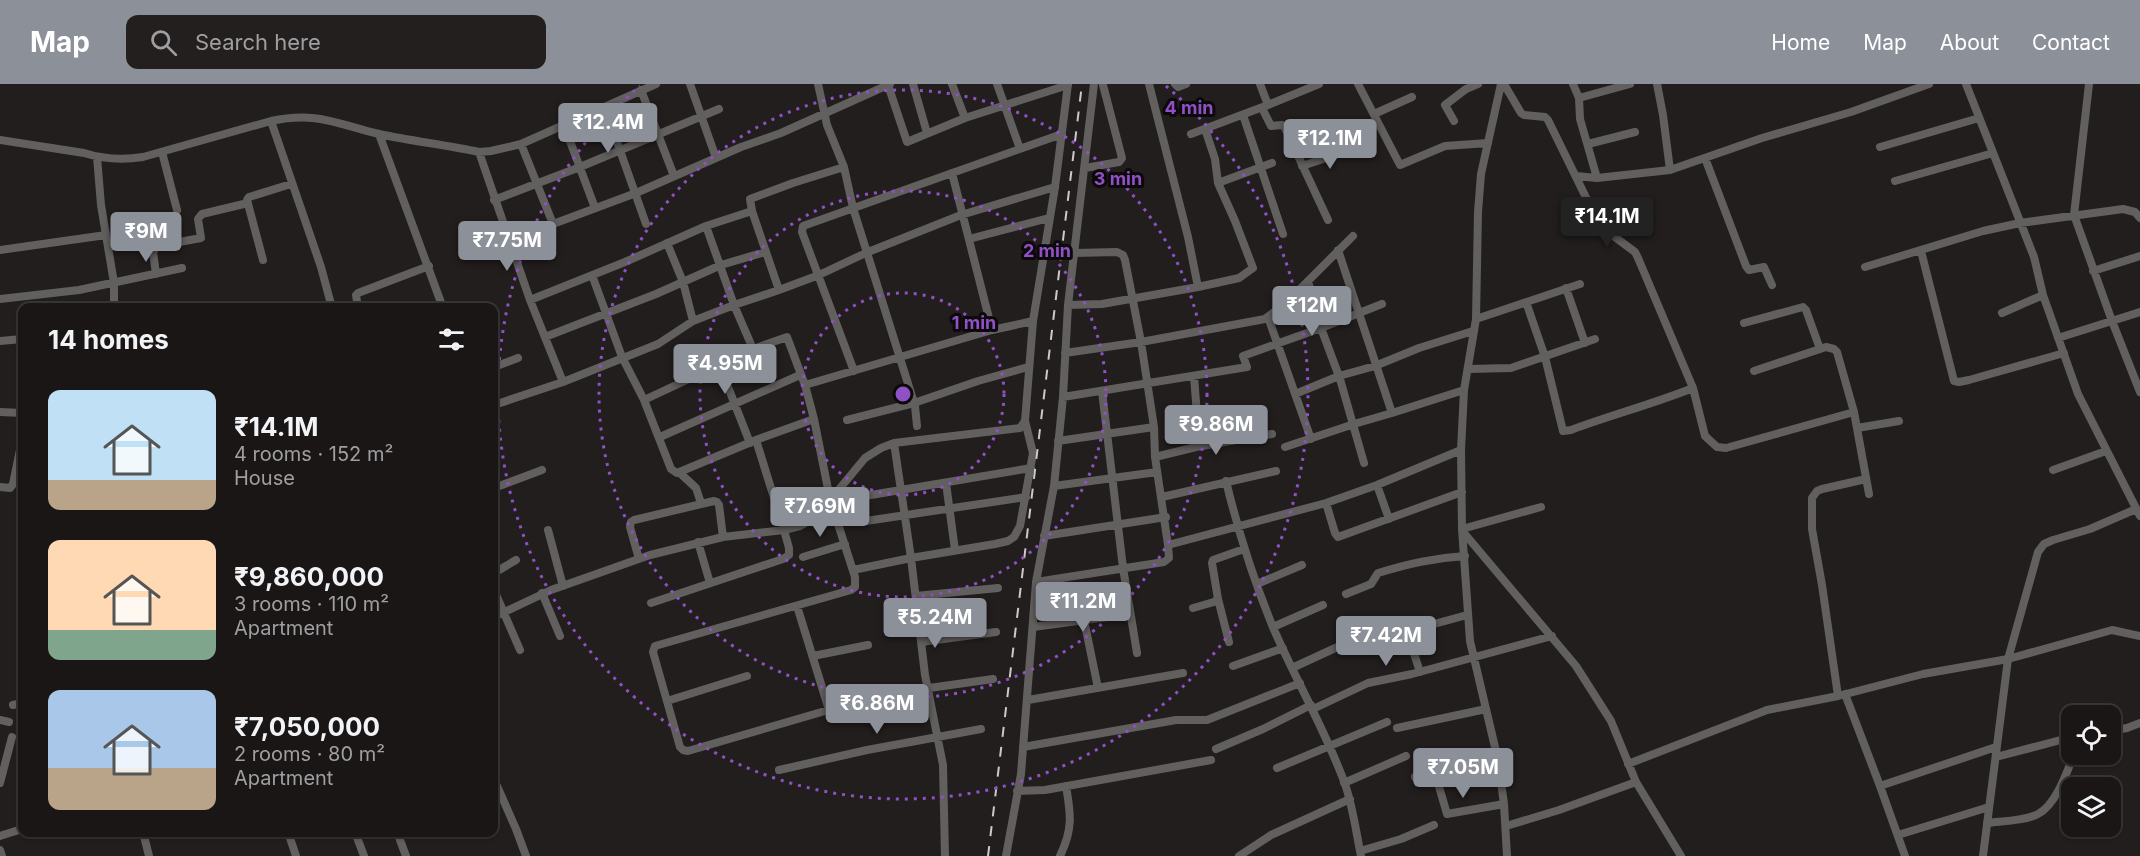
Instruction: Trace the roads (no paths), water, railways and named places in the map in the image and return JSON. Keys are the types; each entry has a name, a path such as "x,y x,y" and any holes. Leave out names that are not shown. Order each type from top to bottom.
{"street":[{"path":"0,141 127,160 271,121 305,116 326,119 380,134 479,152 492,151 521,144 656,84"},
{"path":"690,84 716,158"},
{"path":"818,84 827,125 844,167 854,208 914,403 917,426"},
{"path":"508,238 636,193 781,133 889,84 907,141 965,118 1068,85 1055,187 1033,321 1025,421 1033,453 1020,526 1014,537 1008,541 853,570"},
{"path":"913,84 927,133"},
{"path":"952,84 965,118"},
{"path":"997,84 1020,149"},
{"path":"1149,84 1188,237 1198,287"},
{"path":"1175,84 1178,87 1186,84"},
{"path":"1260,84 1271,126 1282,125 1285,128 1328,220"},
{"path":"1191,134 1318,84"},
{"path":"1358,84 1400,165 1445,146 1488,143"},
{"path":"1457,84 1461,93"},
{"path":"1454,122 1445,105 1478,84"},
{"path":"1502,84 1481,174 1476,319 1464,390 1461,450 1467,615 1473,657 1497,760 1504,804 1507,856"},
{"path":"1502,84 1521,113 1545,117 1548,120 1600,226 1635,252 1693,388 1701,429 1709,442 1717,447 1726,448 1854,412"},
{"path":"1573,84 1579,98 1580,119 1597,178"},
{"path":"1579,98 1630,84"},
{"path":"1657,84 1670,170"},
{"path":"1576,176 1597,178 1670,170 1762,138 1851,112 1929,84"},
{"path":"1967,84 2034,257 2043,295 2078,394 2138,512 2044,544 2035,563 2008,659 1983,856"},
{"path":"2089,84 2074,215 2112,321 2136,370 2140,392"},
{"path":"1006,856 1023,747 1036,582 1054,486 1063,397 1068,305 1094,86 1105,85 1122,158 1119,162 1085,168"},
{"path":"641,90 674,176"},
{"path":"1374,114 1412,97"},
{"path":"605,108 646,224"},
{"path":"494,200 719,109"},
{"path":"1243,115 1283,234"},
{"path":"1880,147 1979,118"},
{"path":"271,121 321,267 331,303"},
{"path":"564,125 595,208"},
{"path":"1068,305 1102,303 1198,287 1239,278 1253,268 1236,221 1218,183 1215,159 1205,129"},
{"path":"1588,144 1635,132"},
{"path":"380,134 441,303"},
{"path":"854,371 802,228 1062,134"},
{"path":"521,144 553,224"},
{"path":"1302,166 1353,148"},
{"path":"162,152 177,210"},
{"path":"479,152 530,300 563,382"},
{"path":"1895,181 1993,153"},
{"path":"97,157 114,284 114,303"},
{"path":"1705,158 1746,266 1749,270 1764,267 1772,285"},
{"path":"1218,183 1272,163"},
{"path":"779,290 765,252 750,199 844,167"},
{"path":"952,173 992,330"},
{"path":"263,261 248,203 249,198 291,184"},
{"path":"498,404 563,382 658,344 693,321 819,275 868,252 961,215 1055,187"},
{"path":"156,274 153,252 157,246 201,238 198,219 202,214 248,203"},
{"path":"1865,267 1983,231 2020,223 2123,209 2135,212 2140,218"},
{"path":"530,300 706,226 752,210"},
{"path":"969,239 1049,218"},
{"path":"706,226 734,305 753,349"},
{"path":"0,250 106,235"},
{"path":"1065,353 1141,342 1265,319 1308,281 1353,236"},
{"path":"667,243 683,282 693,321"},
{"path":"1338,250 1392,413"},
{"path":"1921,251 1954,381 1970,380 2064,353"},
{"path":"545,337 656,294 721,265 765,252"},
{"path":"1036,582 1167,561 1169,558 1166,517 1155,457 1154,427 1134,298 1123,255 1117,252 1075,253"},
{"path":"2093,271 2140,256"},
{"path":"356,303 358,293 429,266"},
{"path":"0,299 114,284 182,268"},
{"path":"592,275 622,357 644,400 671,469 680,473 696,488 701,503"},
{"path":"1308,281 1354,424 1364,463"},
{"path":"1476,319 1580,284"},
{"path":"1566,288 1585,343"},
{"path":"2002,313 2043,295"},
{"path":"1526,302 1545,357 1561,427 1565,432 1664,400 1693,388"},
{"path":"1063,397 1247,367 1244,356 1382,304"},
{"path":"1744,323 1803,308 1806,310 1820,349"},
{"path":"2058,338 2140,312"},
{"path":"1268,317 1311,438"},
{"path":"804,385 992,330 1033,321"},
{"path":"1295,393 1473,331"},
{"path":"644,400 753,349 787,337 814,419 830,499 856,583 850,590 655,646 653,652 680,747 683,750 688,751 894,692 993,679"},
{"path":"0,341 18,339"},
{"path":"1468,369 1511,368 1595,339"},
{"path":"1754,370 1820,349 1831,347 1837,352 1854,412 1869,494"},
{"path":"498,366 519,358"},
{"path":"651,603 783,559 789,555 784,530 753,441 719,364"},
{"path":"847,420 914,403 1028,367"},
{"path":"660,437 800,375"},
{"path":"1194,376 1198,428"},
{"path":"1285,447 1464,390"},
{"path":"1102,391 1123,568 1137,653"},
{"path":"0,412 18,413"},
{"path":"680,473 753,441 814,419"},
{"path":"498,615 542,593 639,559 698,542 784,530 811,521 865,459 881,448 894,443 1016,429 1020,428 1025,421"},
{"path":"1857,428 1899,421"},
{"path":"1058,441 1154,427"},
{"path":"1155,457 1196,447 1272,434"},
{"path":"894,443 927,687 938,737 944,791 945,856"},
{"path":"1168,544 1326,503 1377,485 1461,450"},
{"path":"2053,470 2106,451"},
{"path":"0,487 10,488 13,484 18,460"},
{"path":"859,497 1031,468"},
{"path":"498,486 542,470"},
{"path":"1162,497 1276,471"},
{"path":"1054,486 1157,472"},
{"path":"1866,479 1822,489 1814,494 1812,530 1841,695 1880,786 1905,856"},
{"path":"1226,481 1244,549 1273,627 1312,707 1350,799 1361,854 1434,825"},
{"path":"946,483 956,550"},
{"path":"1377,485 1389,519"},
{"path":"1326,503 1338,537 1462,492"},
{"path":"866,521 1026,497"},
{"path":"639,559 630,527 631,522 701,503 717,502 723,537"},
{"path":"1463,531 1541,507"},
{"path":"1044,536 1166,517"},
{"path":"548,530 562,586"},
{"path":"1463,531 1576,666 1611,721 1636,782 1681,856"},
{"path":"698,542 710,583"},
{"path":"803,557 845,544"},
{"path":"1229,642 1212,563 1213,560 1244,549"},
{"path":"1346,594 1371,584 1378,573 1435,558 1465,556"},
{"path":"498,571 516,560"},
{"path":"1257,584 1302,565"},
{"path":"916,596 998,588"},
{"path":"542,593 560,636"},
{"path":"1193,608 1218,599"},
{"path":"498,600 520,650"},
{"path":"1273,627 1323,605"},
{"path":"797,606 829,710"},
{"path":"1033,627 1130,614"},
{"path":"1292,668 1344,644 1372,641 1467,615"},
{"path":"1084,620 1098,688"},
{"path":"1628,764 1767,710 1841,695 1923,674 2008,659 2112,630 2140,636"},
{"path":"921,642 996,632"},
{"path":"1407,632 1420,672"},
{"path":"1216,749 1368,683 1420,672 1552,636"},
{"path":"813,656 868,645"},
{"path":"1233,666 1283,648"},
{"path":"1028,700 1183,673"},
{"path":"667,701 747,675"},
{"path":"1023,747 1176,720 1207,720 1299,683"},
{"path":"13,705 18,704"},
{"path":"1397,728 1486,709"},
{"path":"0,720 9,722"},
{"path":"1278,768 1387,722"},
{"path":"2121,729 2140,723"},
{"path":"779,770 981,729"},
{"path":"0,783 3,760 12,737"},
{"path":"1996,757 2061,740"},
{"path":"1880,786 1996,747"},
{"path":"1344,783 1406,756"},
{"path":"1017,791 1045,790 1211,760"},
{"path":"1415,777 1497,760"},
{"path":"1987,823 2030,816 2044,809 2063,781 2070,765"},
{"path":"1435,773 1447,814 1504,804"},
{"path":"1506,826 1559,810 1636,782"},
{"path":"1060,856 1071,827 1071,811 1066,786"},
{"path":"498,788 526,856"},
{"path":"1239,856 1270,836 1350,799"},
{"path":"1898,836 1989,807"},
{"path":"0,836 18,830"},
{"path":"144,837 149,856"},
{"path":"290,837 296,856"},
{"path":"357,837 364,856"},
{"path":"399,837 406,856"},
{"path":"0,850 2,856"}],"railway":[{"path":"988,856 1082,84"}]}
